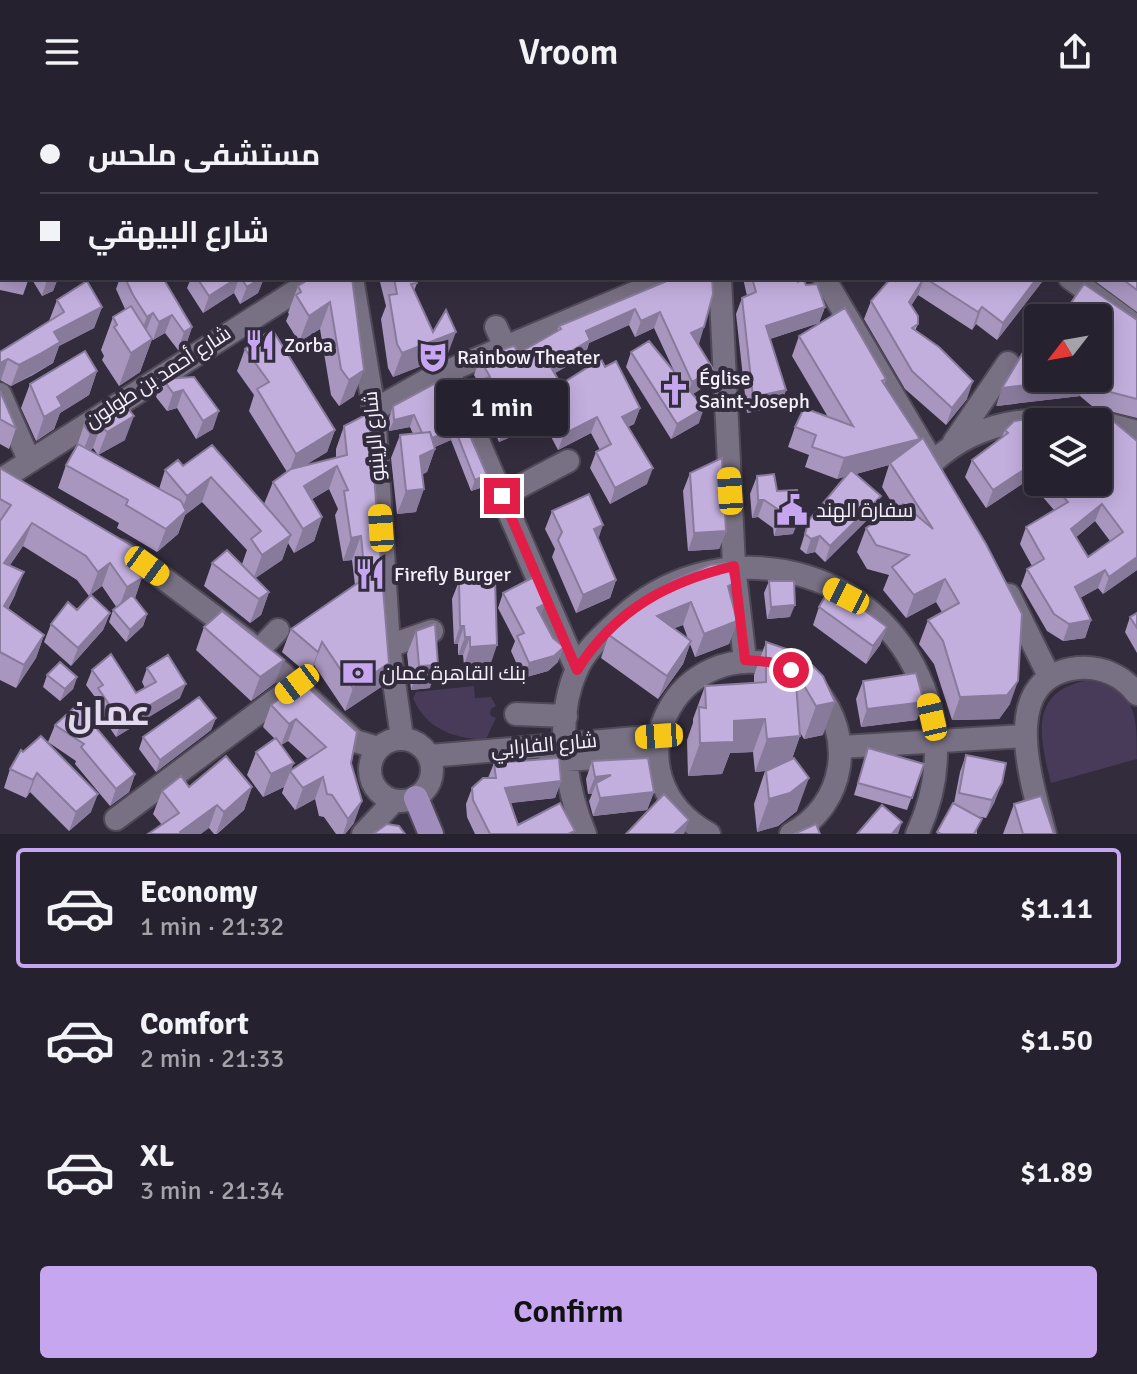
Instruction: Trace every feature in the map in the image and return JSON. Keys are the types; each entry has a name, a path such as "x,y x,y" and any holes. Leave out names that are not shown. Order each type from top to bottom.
{"main road":[{"path":"404,800 417,834"},
{"path":"404,800 431,834"}],"street":[{"name":"شارع أحمد بن طولون","path":"10,468 313,280"},
{"name":"شارع الرينبو","path":"352,280 374,410 389,646 396,716 402,738"},
{"path":"374,410 448,371 665,280"},
{"path":"720,280 721,467 745,660"},
{"path":"825,280 947,487"},
{"path":"1073,280 1137,327"},
{"path":"496,327 506,349"},
{"path":"933,462 951,446 1008,363"},
{"path":"448,371 577,670"},
{"path":"0,394 10,468 29,496"},
{"path":"951,446 990,428 1024,426"},
{"path":"1112,426 1137,432"},
{"path":"502,496 568,461"},
{"path":"96,536 147,566 258,651 355,741 378,748 402,738 420,745 431,762 427,787 404,800 363,834"},
{"path":"585,834 571,800 566,752 566,716 577,670 594,643 632,607 689,577 734,566 791,571 846,596 874,615 895,636 914,665 926,693 937,741 936,775 928,810 917,834"},
{"path":"997,573 1049,676"},
{"path":"258,651 278,630"},
{"path":"389,646 432,631"},
{"path":"709,834 681,813 669,797 658,745 678,693 697,676 720,665 745,660 780,666 811,684 826,702 837,724 841,747 835,787 811,821 791,834"},
{"path":"1045,834 1024,736 1027,710 1036,690 1049,676 1088,667 1108,671 1137,694"},
{"path":"116,819 297,684"},
{"path":"516,714 566,716"},
{"path":"355,741 376,733 396,716"},
{"path":"841,747 1024,736"},
{"name":"شارع الفارابي","path":"431,762 658,745"},
{"path":"378,748 370,775 378,792 404,800"}],"shaded area":[{"path":"1095,679 1119,692 1132,708 1137,759 1051,783 1043,746 1043,715 1058,692"},
{"path":"474,686 475,698 491,697 496,706 491,709 490,715 496,718 486,739 463,737 442,730 425,717 413,698 416,692"}],"building":[{"path":"126,280 164,280 192,327 184,332 172,315 159,322 153,313 147,317"},
{"path":"198,280 234,280 209,296"},
{"path":"242,280 258,280 247,287"},
{"path":"308,280 352,280 364,370 349,380 341,369 330,302 309,316 296,295 301,292 298,286"},
{"path":"394,280 416,280 417,283 411,284 433,332 446,310 456,332 402,353 397,344 389,295 397,294"},
{"path":"669,280 712,280 713,294 704,327 691,333 713,369 692,382 660,312 641,321 635,309 586,331 590,340 549,364 561,384 601,359 605,367 616,361 640,408 622,417 653,468 615,488 596,452 611,444 597,417 564,434 542,392 520,401 527,416 504,426 484,379 490,377 480,359 514,346 519,353 561,329 559,326"},
{"path":"753,280 804,280 806,285 817,284 825,307 766,326 786,390 753,397 742,298 756,292"},
{"path":"889,280 923,280 909,302 918,316 918,324 912,328 939,347 973,381 952,408 912,371 871,301"},
{"path":"928,280 1035,280 1003,323 982,307 978,312"},
{"path":"1124,280 1137,280 1137,290"},
{"path":"87,281 102,307 54,332 60,342 40,354 19,365 8,359 0,363 0,352 64,312 57,300"},
{"path":"1084,284 1137,320 1137,399 1110,392 1112,304 1070,304"},
{"path":"131,306 152,339 131,353 114,327 117,325 113,317"},
{"path":"845,308 886,379 882,381 920,439 844,458 812,447 816,435 795,427 804,408 853,426 799,336"},
{"path":"272,329 335,430 296,454 257,389 269,382 245,349"},
{"path":"649,341 704,408 677,424 631,352"},
{"path":"85,351 97,371 57,397 62,406 44,417 30,384"},
{"path":"1024,351 1024,385 1002,388"},
{"path":"194,377 219,411 203,421 183,390 173,393 163,379"},
{"path":"445,378 487,475 475,480 455,429 432,438 430,432 422,433 414,415 394,420 393,406"},
{"path":"0,391 16,428 0,419"},
{"path":"122,401 134,416 107,432 101,425 90,433 84,425"},
{"path":"369,413 389,663 353,688 322,642 318,652 291,629 365,578 361,536 351,538 344,491 348,490 337,466 304,486 322,517 303,529 273,482 291,469 347,455 344,426"},
{"path":"1024,420 1024,470 993,490 972,460 1008,433 1005,430 1014,421"},
{"path":"1112,420 1137,441 1137,557 1109,577 1105,570 1075,587 1091,620 1069,624 1054,614 1027,569 1044,559 1026,527 1068,502 1063,496 1112,496","holes":["1102,504 1123,532 1088,557 1071,529"]},
{"path":"430,432 435,449 420,456 424,489 406,491 400,435"},
{"path":"923,438 986,544 1022,614 1018,681 1007,695 960,697 943,641 928,620 959,603 945,579 914,595 892,567 909,555 876,545 866,528 903,504 933,529 890,463"},
{"path":"78,444 181,501 186,511 166,529 126,505 128,500 66,465"},
{"path":"212,445 291,535 262,555 251,539 261,531 211,477 187,496 165,470 178,460 183,466"},
{"path":"722,458 726,531 694,533 690,473"},
{"path":"0,468 149,556 134,567 142,578 127,587 110,563 98,572 86,556 32,523 4,563 24,572 4,606 44,635 24,665 0,652 0,521 11,505 0,499"},
{"path":"851,470 881,496 830,546 820,536 811,539 805,534 809,520"},
{"path":"774,474 777,491 797,490 800,517 780,518 779,510 764,500 758,500 757,476"},
{"path":"589,494 603,525 594,529 616,580 583,595 558,540 562,532 552,511"},
{"path":"227,550 269,592 259,599 212,563"},
{"path":"727,563 733,584 728,586 737,621 704,634 691,602 657,616 691,641 667,676 609,635 637,607 672,581 710,565"},
{"path":"534,577 545,604 537,608 553,638 564,647 554,656 529,663 517,636 524,633 503,593"},
{"path":"495,580 497,645 470,647 470,637 465,637 464,626 460,626 459,581"},
{"path":"769,581 794,581 795,605 771,607"},
{"path":"831,586 887,627 873,646 819,607"},
{"path":"91,595 110,613 78,648 51,624 68,602 77,610"},
{"path":"132,595 147,614 130,630 113,610"},
{"path":"222,611 284,660 260,677 204,627"},
{"path":"1137,613 1137,628 1130,617"},
{"path":"435,624 438,665 419,666 416,631"},
{"path":"766,642 801,654 823,676 835,702 816,706 795,670 800,736 767,739 765,719 734,721 734,742 700,743 699,707 706,708 705,686 766,682"},
{"path":"111,654 136,693 156,682 147,668 168,655 186,684 121,722 98,688 103,685 92,670"},
{"path":"60,662 77,677 65,689 47,675"},
{"path":"916,673 924,702 867,709 863,681"},
{"path":"302,682 357,732 351,763 362,801 348,819 332,795 327,794 323,777 303,788 290,771 326,747 296,719 289,724 271,705"},
{"path":"199,697 216,718 160,760 143,737"},
{"path":"77,705 135,774 116,789 81,747 84,744 55,725"},
{"path":"41,736 98,794 76,812 37,773 33,780 10,769 21,750 23,752"},
{"path":"276,738 294,763 271,774 256,752"},
{"path":"868,748 924,764 912,798 858,783"},
{"path":"966,755 1006,763 1002,783 992,800 959,793"},
{"path":"226,756 252,787 224,812 217,805 181,834 148,834 179,813 162,791 181,776 189,787"},
{"path":"559,758 561,781 505,788 518,825 560,803 575,831 568,834 490,834 473,800 472,788 483,778 496,778 494,763"},
{"path":"648,758 654,792 600,798 596,783 611,775 595,777 592,761"},
{"path":"794,758 809,778 790,793 769,799 766,771"},
{"path":"664,794 689,820 674,834 626,834"},
{"path":"1041,796 1054,834 1023,834 1014,804"},
{"path":"953,803 982,819 974,834 937,832"},
{"path":"882,805 902,822 892,834 857,834"},
{"path":"387,824 399,826 405,834 373,834"},
{"path":"816,824 820,834 794,834"}],"place":[{"name":"Zorba","path":"260,345"},
{"name":"Rainbow Theater","path":"433,357"},
{"name":"Église Saint-Joseph","path":"675,390"},
{"name":"سفارة الهند","path":"792,510"},
{"name":"Firefly Burger","path":"370,574"},
{"name":"بنك القاهرة عمان","path":"358,673"}],"district":[{"name":"عمان","path":"109,713"}],"route":[{"path":"502,496 577,670 594,643 632,607 659,590 689,577 734,566 745,660 769,662 791,670"}]}
